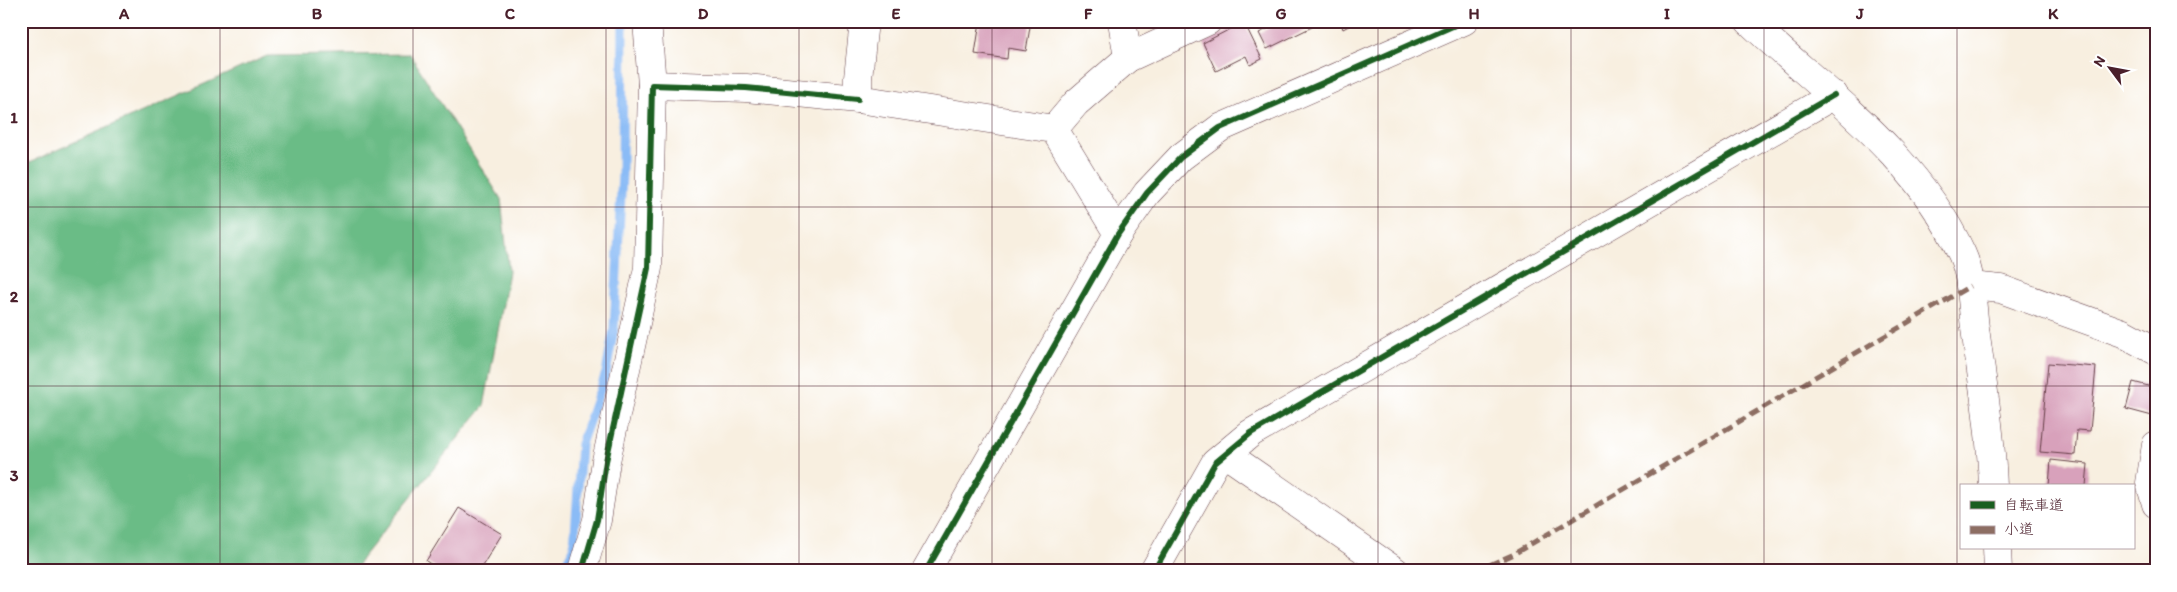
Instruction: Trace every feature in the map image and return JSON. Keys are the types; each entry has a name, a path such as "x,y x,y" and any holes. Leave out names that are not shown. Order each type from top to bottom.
{"street":[{"path":"582,571 597,520 606,461 648,268 652,84 647,21"},
{"path":"858,99 858,78 864,21"},
{"path":"1122,21 1128,58"},
{"path":"1054,129 1076,103 1128,58 1208,21"},
{"path":"926,571 1118,234 1147,193 1181,157 1220,128 1464,21"},
{"path":"1749,21 1869,127 1900,160 1936,206 1963,255 1970,286 1991,448 1993,484"},
{"path":"652,84 746,88 858,99 1054,129 1118,234"},
{"path":"1154,571 1198,490 1215,463 1251,433 1834,96"},
{"path":"1970,286 2000,289 2123,333 2156,351"},
{"path":"2156,444 2150,483 2156,504"},
{"path":"1226,454 1395,571"},
{"path":"1997,550 1998,571"}],"green space":[{"path":"410,54 501,199 509,272 484,406 361,559 355,571 21,571 21,166 267,56"}],"building":[{"path":"997,21 1031,21 1026,51 1008,48 1007,59 975,54 980,22 997,25"},
{"path":"1283,21 1309,21 1312,27 1267,49 1259,33"},
{"path":"1340,21 1358,21 1343,29"},
{"path":"1244,22 1262,59 1250,65 1246,56 1216,71 1203,43"},
{"path":"2048,363 2096,367 2090,431 2077,430 2075,455 2040,452"},
{"path":"2133,382 2156,388 2156,417 2126,409"},
{"path":"2051,460 2088,464 2086,484 2049,484"},
{"path":"459,508 502,534 479,571 441,571 426,561"}],"waterway":[{"path":"562,571 574,548 581,444 606,373 614,329 622,174 623,21"}],"marked path":[{"path":"1476,571 1512,555 1970,286"}],"cycle path":[{"path":"926,571 1118,234 1147,193 1181,157 1220,128 1464,21"},
{"path":"582,571 597,520 606,461 648,268 652,85 746,88 858,99"},
{"path":"1154,571 1215,463 1251,433 1834,95"}]}
